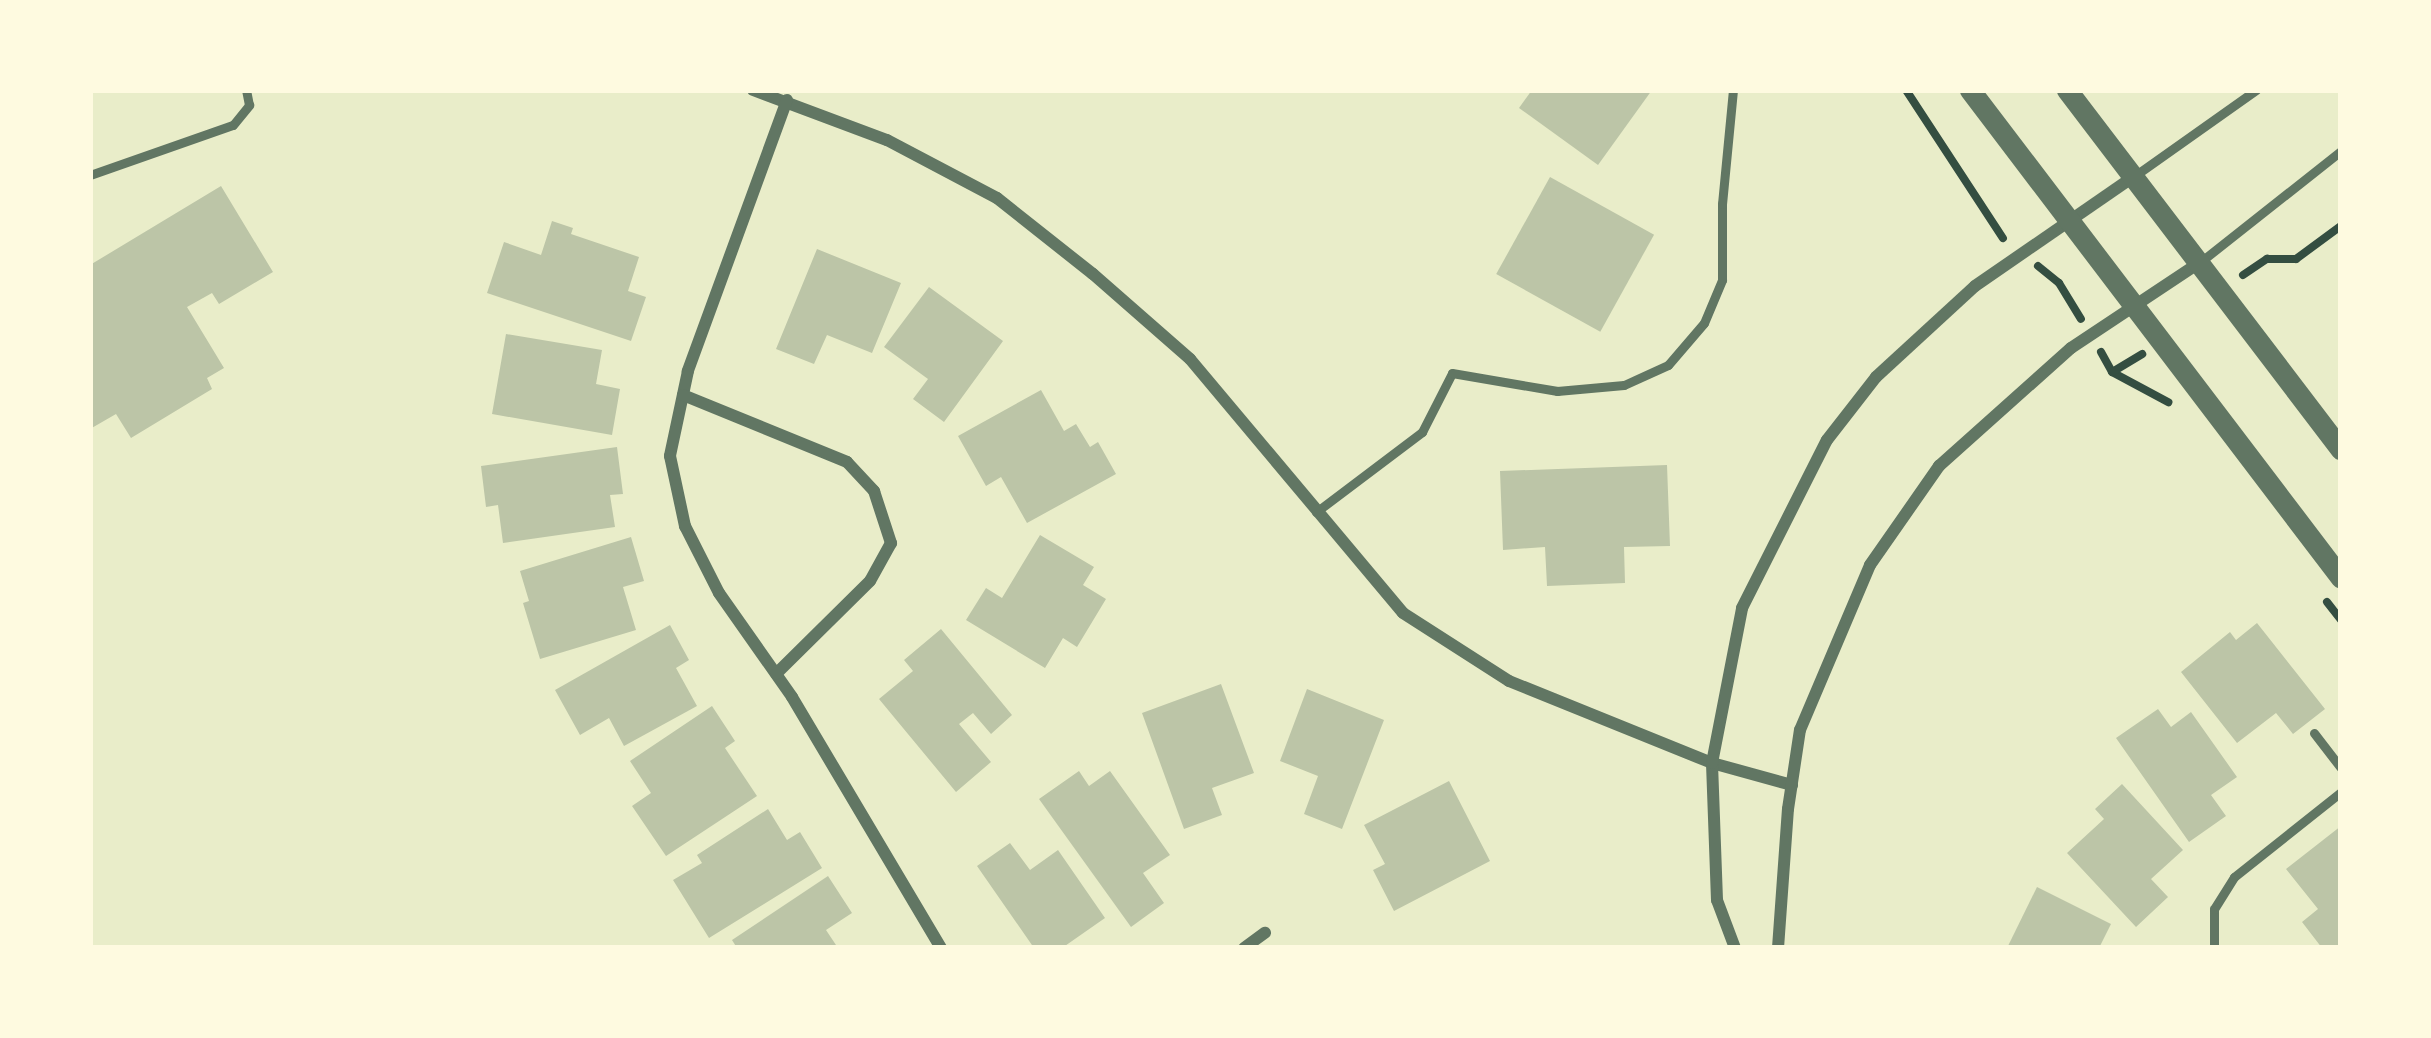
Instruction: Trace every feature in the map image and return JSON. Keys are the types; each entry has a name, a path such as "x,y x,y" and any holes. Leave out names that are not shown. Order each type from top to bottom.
{"street":[{"path":"753,90 887,140 997,198 1190,359 1403,613 1509,681 1712,763 1792,785"},
{"path":"1970,90 2341,578"},
{"path":"2067,90 2341,450"},
{"path":"787,100 683,395 670,456 685,526 719,593 776,674 941,948"},
{"path":"1735,948 1717,900 1712,763 1742,608 1827,440 1876,377 2016,253 2071,223 2133,177"},
{"path":"1778,948 1800,730 1870,565 1939,466 2091,335 2199,263"},
{"path":"683,395 847,462 874,491 891,543 870,581 776,674"},
{"path":"1244,948 1264,933"}],"lane":[{"path":"90,175 233,125 249,105 246,90"},
{"path":"1316,512 1422,432 1452,373 1556,391 1624,385 1668,365 1704,323 1722,280 1722,204 1733,90"},
{"path":"2133,177 2256,90"},
{"path":"2199,263 2341,151"},
{"path":"2314,733 2341,768"},
{"path":"2214,948 2214,908 2234,878 2341,792"}],"path":[{"path":"1906,90 1921,119 1968,178 1983,214 2016,253 2059,283 2112,371 2165,398 2180,417"},
{"path":"2312,583 2341,620"}],"building":[{"path":"1532,90 1652,90 1598,165 1519,108"},
{"path":"1550,177 1654,235 1600,332 1496,274"},
{"path":"221,186 273,272 219,304 212,293 187,307 224,368 207,378 212,389 131,438 116,414 90,429 90,265"},
{"path":"552,221 573,228 571,234 639,257 628,291 646,297 631,341 487,293 504,242 541,255"},
{"path":"817,249 901,283 872,353 827,335 814,364 776,349"},
{"path":"929,287 1003,341 944,422 913,399 928,379 884,347"},
{"path":"506,334 602,350 596,384 620,389 612,435 492,414"},
{"path":"1041,390 1064,431 1076,424 1090,447 1098,442 1116,474 1027,523 1001,477 986,486 958,436"},
{"path":"617,447 623,494 610,495 615,527 503,543 498,505 486,507 481,466"},
{"path":"1667,465 1670,546 1624,547 1625,583 1547,586 1545,547 1503,550 1500,471"},
{"path":"1040,535 1094,567 1083,585 1106,599 1077,647 1063,638 1045,668 966,620 986,588 1002,598"},
{"path":"631,537 644,581 623,587 636,630 540,659 523,603 529,601 520,571"},
{"path":"2257,623 2325,709 2293,734 2276,713 2237,743 2181,672 2230,632 2236,640"},
{"path":"670,625 689,660 676,668 697,706 624,746 609,718 580,735 555,690"},
{"path":"941,629 1012,715 991,734 973,713 959,724 991,762 956,792 879,699 913,671 904,660"},
{"path":"1221,684 1254,773 1212,788 1222,815 1184,829 1142,713"},
{"path":"1307,689 1384,720 1342,829 1304,814 1318,776 1280,761"},
{"path":"712,706 735,741 725,748 757,796 666,856 632,806 651,793 630,761"},
{"path":"2158,709 2171,727 2191,712 2237,777 2211,795 2226,816 2189,842 2116,738"},
{"path":"1079,771 1089,786 1110,771 1170,855 1143,873 1164,903 1131,927 1039,799"},
{"path":"1449,781 1490,861 1394,911 1373,870 1385,864 1364,825"},
{"path":"2122,784 2183,850 2151,879 2168,897 2136,927 2067,853 2104,819 2095,809"},
{"path":"768,809 787,840 800,832 822,868 709,938 673,880 702,863 697,855"},
{"path":"2341,826 2341,948 2322,948 2302,922 2318,909 2286,869"},
{"path":"1010,843 1030,870 1058,850 1105,918 1062,948 1034,948 977,866"},
{"path":"828,876 852,913 826,930 838,948 737,948 732,940"},
{"path":"2037,887 2111,924 2099,948 2007,948"}]}
